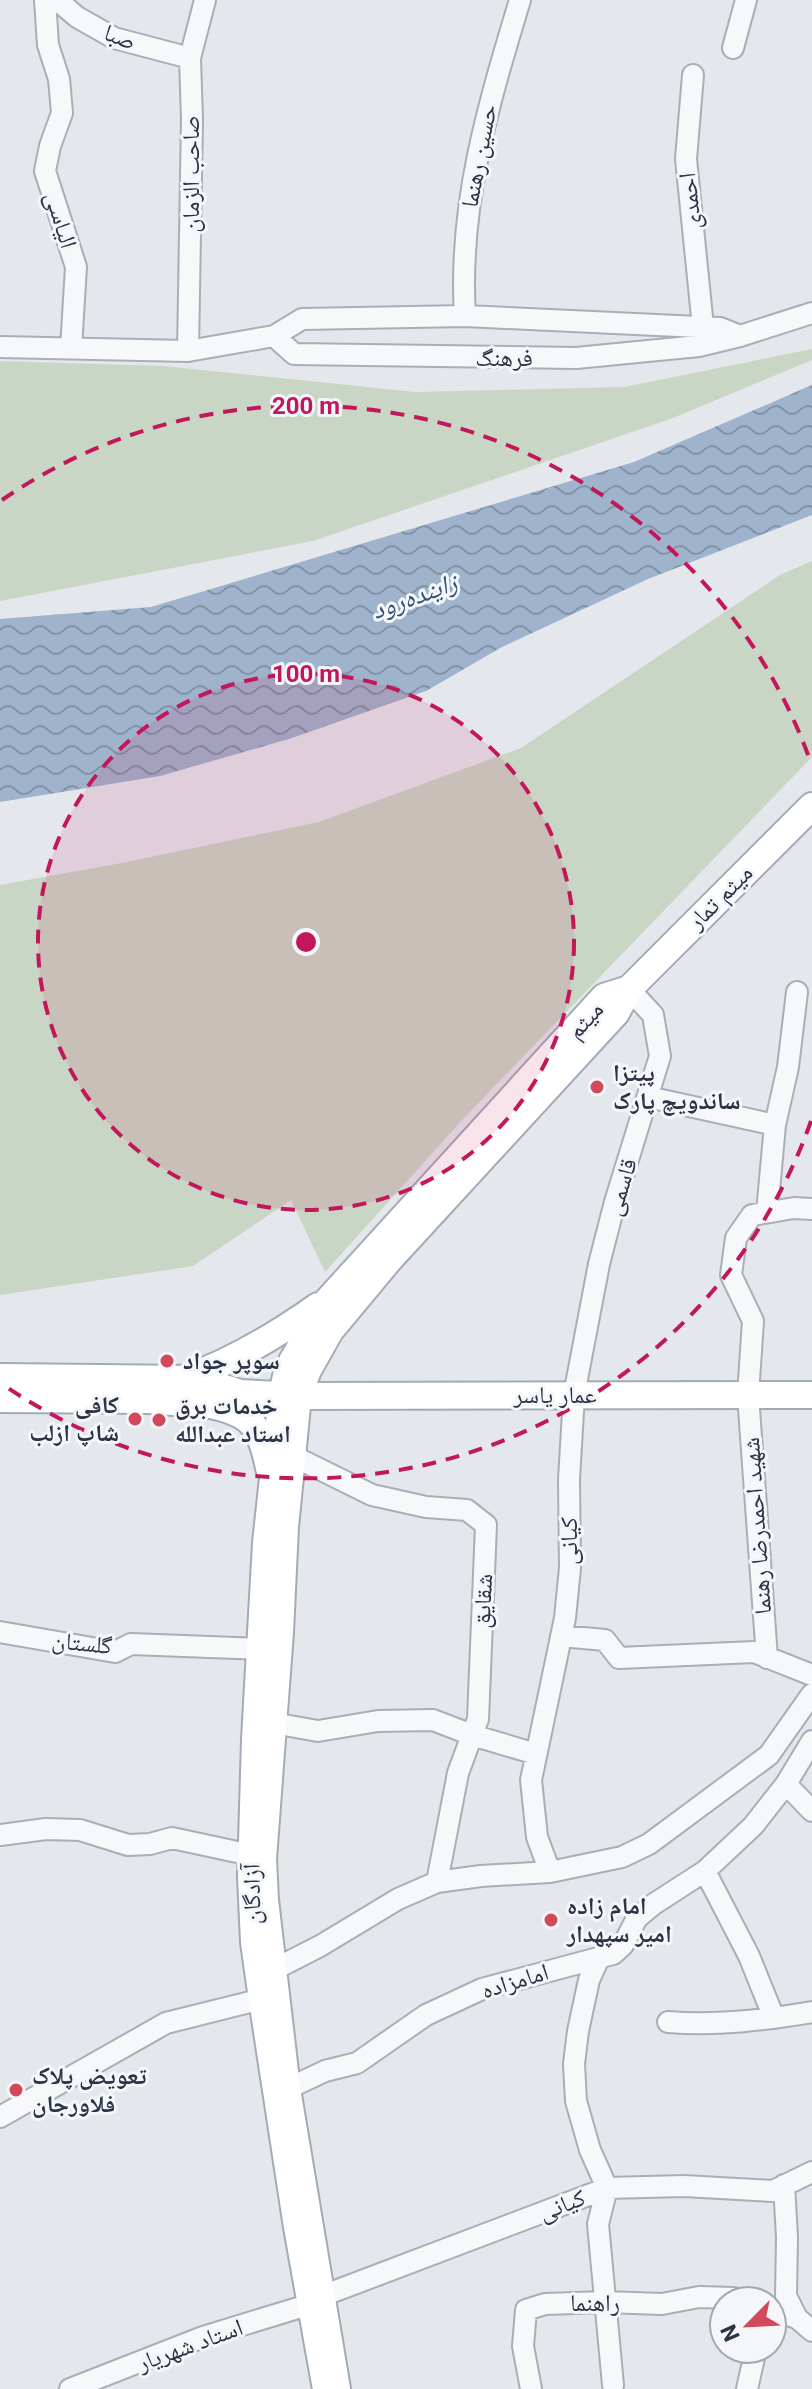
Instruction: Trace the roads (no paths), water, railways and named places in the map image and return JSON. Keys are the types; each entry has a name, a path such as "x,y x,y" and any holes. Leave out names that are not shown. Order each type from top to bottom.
{"main road":[{"name":"میثم تمار","path":"629,989 812,806"},
{"name":"میثم","path":"290,1395 286,1376 292,1361 328,1300 604,997 629,989"},
{"name":"میثم","path":"290,1395 330,1331 389,1260 616,1013 629,989"},
{"path":"186,1378 215,1367 279,1334 328,1300"},
{"name":"عمار یاسر","path":"0,1377 186,1378 240,1393 290,1395 812,1395"},
{"name":"عمار یاسر","path":"0,1399 148,1400 199,1404 240,1393"},
{"name":"آزادگان","path":"290,1395 293,1456 285,1527 263,1859 287,2089 317,2300 326,2389"},
{"name":"آزادگان","path":"290,1395 272,1487 266,1543 251,1855 254,1942 317,2300 337,2389"},
{"path":"199,1404 239,1413 253,1424 262,1441 272,1487"}],"street":[{"name":"الیاسی","path":"45,0 48,45 59,79 62,113 45,171 76,267 71,348"},
{"name":"صبا","path":"57,0 77,17 114,38 190,58"},
{"name":"صاحب الزمان","path":"188,351 192,119 190,58 205,0"},
{"name":"حسین رهنما","path":"465,316 465,224 491,97 520,0"},
{"path":"733,48 746,0"},
{"name":"احمدی","path":"693,75 686,159 703,327"},
{"name":"فرهنگ","path":"274,336 294,354 576,358 699,346 812,313"},
{"name":"فرهنگ","path":"0,347 188,351 274,336 302,319 465,316 720,328 740,336"},
{"name":"قاسمی","path":"574,1395 599,1264 660,1056 653,1015 629,989"},
{"path":"797,992 802,1030 788,1067 775,1125 767,1212 812,1209"},
{"path":"648,1097 775,1125"},
{"name":"شهید احمدرضا رهنما","path":"767,1212 752,1215 736,1238 731,1275 753,1321 748,1395 767,1658"},
{"name":"کیانی","path":"550,1872 537,1837 531,1780 561,1636 570,1568 569,1479 574,1395"},
{"name":"شقایق","path":"293,1456 372,1495 426,1507 467,1510 486,1525 478,1719 458,1773 437,1882"},
{"name":"گلستان","path":"0,1632 115,1652 131,1644 260,1649"},
{"path":"561,1636 605,1640 619,1658 754,1652 812,1675"},
{"path":"273,1970 398,1899 437,1882 550,1872 622,1857 649,1844 769,1755 812,1694"},
{"path":"273,1723 318,1731 378,1721 433,1720 536,1754"},
{"name":"امامزاده","path":"287,2089 325,2071 357,2063 426,2015 464,1997 613,1954 623,1945 637,1918 705,1871 753,1826 786,1784 812,1741"},
{"path":"786,1784 812,1811"},
{"path":"0,1835 46,1829 80,1830 128,1845 150,1844 172,1838 251,1855"},
{"path":"705,1871 749,1956 774,2018"},
{"path":"598,1960 589,1980 574,2064 576,2101 590,2150 607,2188 598,2224 613,2385"},
{"path":"0,2117 166,2023 262,1999"},
{"path":"668,2022 700,2024 812,2012"},
{"name":"کیانی","path":"317,2300 607,2188 684,2186 773,2191 812,2172"},
{"path":"784,2185 786,2296 804,2324"},
{"name":"راهنما","path":"531,2389 523,2346 526,2310 545,2304 662,2304 708,2297"},
{"name":"استاد شهریار","path":"70,2389 203,2337 317,2300"},
{"path":"747,2389 752,2365"}],"water":[{"name":"زاینده‌رود","path":"812,385 812,515 648,579 502,647 426,691 289,739 160,776 0,802 0,619 151,607 634,462"}],"place":[{"name":"پیتزا ساندویچ پارک","path":"597,1087"},
{"name":"سوپر جواد","path":"167,1361"},
{"name":"کافی شاپ ازلب","path":"135,1419"},
{"name":"خدمات برق استاد عبدالله","path":"159,1420"},
{"name":"امام زاده امیر سپهدار","path":"551,1920"},
{"name":"تعویض پلاک فلاورجان","path":"16,2090"}]}
